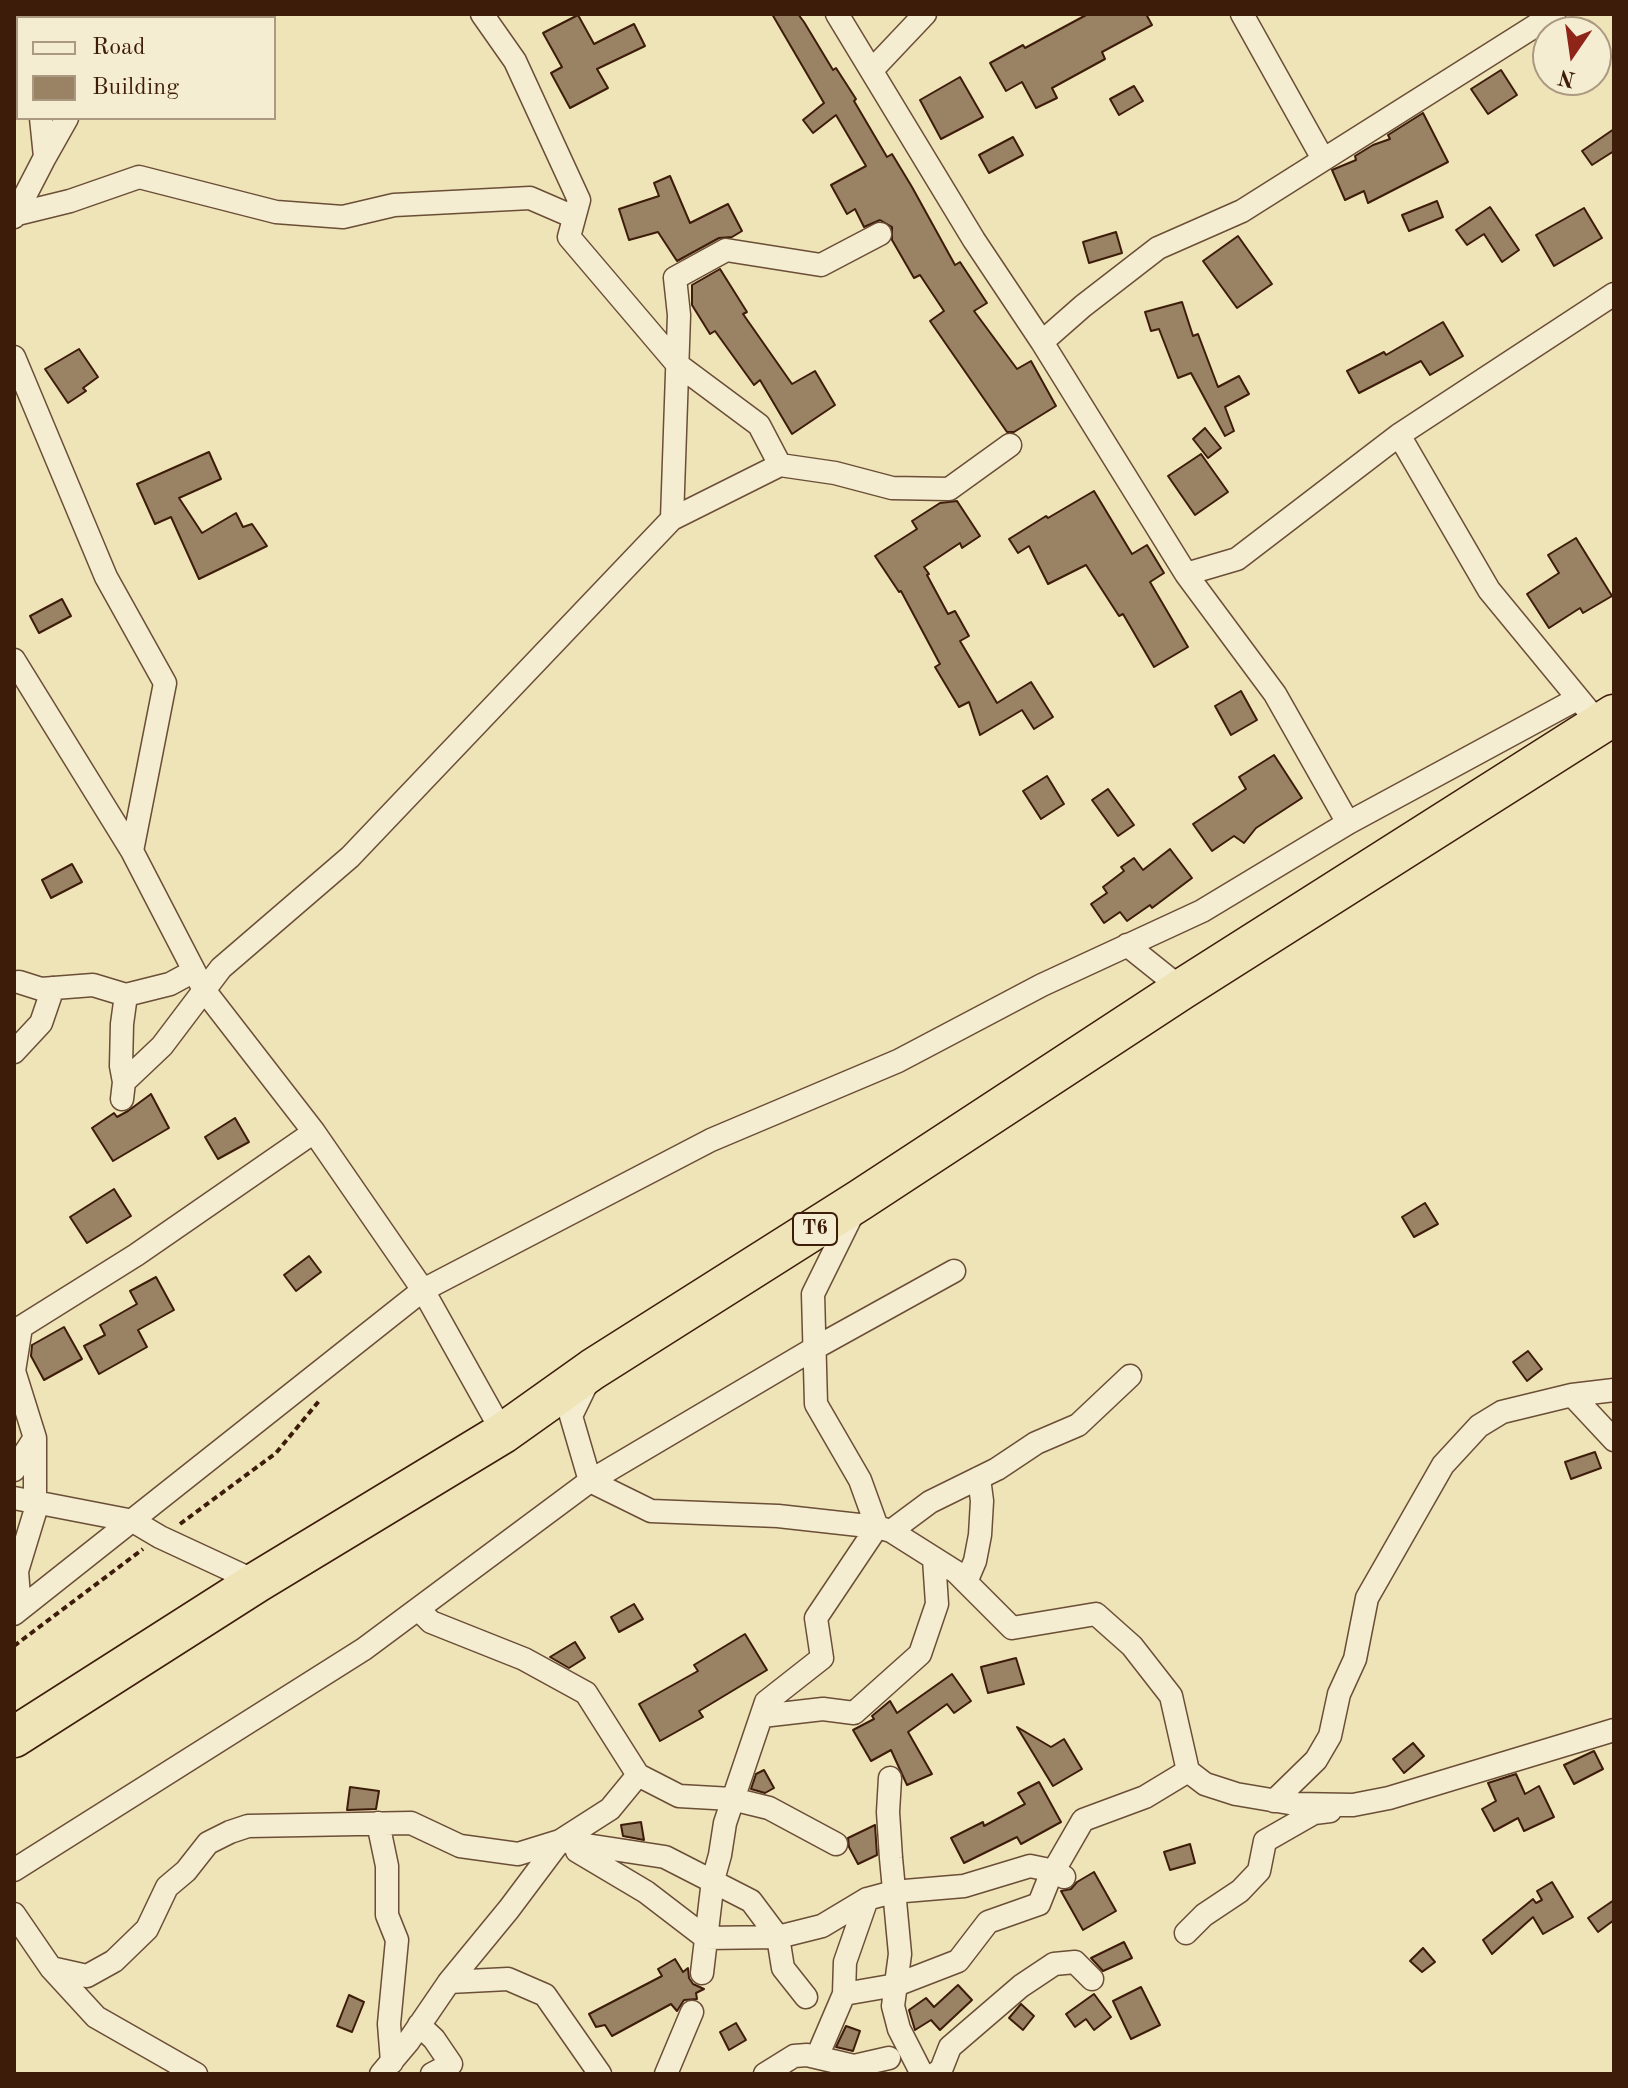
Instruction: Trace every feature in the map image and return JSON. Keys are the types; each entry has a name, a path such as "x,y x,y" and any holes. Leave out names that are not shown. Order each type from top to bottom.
{"highway":[{"name":"T6","path":"14,1737 257,1582 503,1433 593,1369 860,1200 1597,713"}],"street":[{"path":"482,14 515,61 579,200 569,237 677,364 759,425 780,465"},
{"path":"837,14 974,240 1042,342 1186,574 1275,694 1348,823"},
{"path":"872,70 925,14"},
{"path":"1242,14 1323,159"},
{"path":"1042,342 1158,248 1242,211 1554,14"},
{"path":"41,120 45,157"},
{"path":"16,216 66,120"},
{"path":"16,216 139,177 276,212 343,217 394,205 530,198 574,217"},
{"path":"672,519 679,315 675,278 726,250 821,265 880,234"},
{"path":"1186,574 1237,559 1399,435 1614,294"},
{"path":"14,357 106,577 165,683 132,851"},
{"path":"17,1612 423,1290 711,1140 898,1061 1042,985 1202,911 1348,823 1597,713 1489,590 1399,435"},
{"path":"19,982 41,989 93,985 126,995 199,980 221,968 350,857 672,519 780,465 835,473 892,488 949,489 1010,445"},
{"path":"14,660 22,693 132,851 199,980 314,1132 423,1290 503,1433 547,1414 571,1417"},
{"path":"1127,945 1182,989"},
{"path":"126,995 122,1024 123,1091 162,1046 199,980"},
{"path":"14,1052 41,1023 53,988"},
{"path":"24,1500 35,1438 14,1371 18,1327 136,1255 314,1132"},
{"path":"860,1200 813,1294 816,1404 884,1529"},
{"path":"14,1870 364,1649 590,1481 815,1348 954,1271"},
{"path":"593,1369 571,1417 590,1481 651,1511 778,1516 884,1529 966,1582 1012,1628 1096,1614 1132,1646 1171,1696 1188,1771 1205,1784 1274,1801 1353,1805"},
{"path":"702,1973 713,1880 740,1773 748,1761 766,1702 822,1658 816,1618 884,1529 1036,1443 1078,1425 1130,1376"},
{"path":"1274,1801 1316,1760 1330,1736 1339,1694 1355,1659 1367,1598 1443,1465 1479,1426 1502,1412 1572,1395 1614,1390"},
{"path":"1572,1395 1614,1440"},
{"path":"14,1470 35,1438"},
{"path":"966,1582 978,1549 982,1501 979,1478"},
{"path":"24,1500 133,1521 160,1537 257,1582"},
{"path":"17,1612 17,1571 35,1512 24,1500"},
{"path":"762,1716 823,1709 854,1713 920,1654 937,1604 934,1559"},
{"path":"418,1609 431,1622 524,1659 586,1693 638,1775 679,1796 732,1799 769,1808 836,1844"},
{"path":"1186,1933 1204,1915 1240,1891 1259,1871 1265,1841 1314,1813 1389,1798 1614,1730"},
{"path":"844,1994 895,1995 958,1961 988,1922 1039,1904 1059,1874 1083,1820 1145,1797 1188,1771"},
{"path":"51,1968 87,1976 114,1961 147,1929 167,1887 186,1871 208,1843 248,1826 411,1823 460,1846 518,1854 560,1841 610,1809 638,1775"},
{"path":"765,2074 794,2056 817,2057 854,2066 885,2066 900,1954 888,1812 890,1778"},
{"path":"378,1823 387,1866 387,1915 397,1940 386,2068"},
{"path":"560,1841 646,1892 706,1938 778,1937 822,1926 867,1899 893,1892 964,1886 1030,1866 1059,1874"},
{"path":"560,1841 665,1857 751,1901 778,1937 783,1968 806,1997"},
{"path":"386,2068 560,1841"},
{"path":"817,2057 844,1994 845,1962 867,1899"},
{"path":"14,1914 51,1968 96,2017 196,2074"},
{"path":"935,2074 941,2070 950,2047 1021,1986 1054,1964 1075,1962 1092,1979"},
{"path":"449,1982 508,1979 545,1995 600,2074"},
{"path":"895,1995 899,2029 922,2074"},
{"path":"666,2074 692,2012"},
{"path":"419,2025 434,2039 451,2064 432,2074"}],"path":[{"path":"14,1646 276,1453 325,1392"}],"building":[{"path":"772,14 798,14 804,22 833,70 836,68 856,99 854,101 887,157 892,154 955,265 960,262 987,303 974,311 1017,369 1031,361 1056,406 1014,432 1007,432 930,321 944,311 920,275 914,278 892,240 892,227 880,220 864,227 855,209 847,214 831,185 866,166 836,115 813,133 803,120 824,103"},
{"path":"1088,14 1146,14 1152,25 1102,52 1105,59 1052,88 1057,98 1036,108 1022,82 1006,91 990,63"},
{"path":"578,15 594,44 634,24 645,46 597,69 608,88 570,108 551,73 562,67 543,33"},
{"path":"1501,70 1517,95 1488,114 1471,89"},
{"path":"960,77 983,117 941,139 920,100"},
{"path":"1134,86 1143,101 1119,115 1110,99"},
{"path":"1423,113 1448,162 1368,203 1364,191 1345,200 1332,170 1356,160 1355,156 1373,145 1390,139 1388,135"},
{"path":"1614,129 1614,151 1592,165 1582,151"},
{"path":"1013,137 1023,155 989,173 979,155"},
{"path":"670,176 690,223 728,204 742,231 732,237 719,238 677,261 658,232 629,240 619,209 659,196 654,183"},
{"path":"1437,201 1443,217 1409,231 1402,215"},
{"path":"1490,207 1519,250 1502,262 1484,234 1467,245 1456,230"},
{"path":"1584,208 1602,238 1554,266 1536,235"},
{"path":"1116,232 1122,253 1089,263 1083,242"},
{"path":"1238,236 1272,284 1237,308 1203,261"},
{"path":"720,269 747,312 743,314 792,384 815,371 835,405 792,434 760,380 754,385 715,331 710,334 692,305 692,285"},
{"path":"1182,302 1193,336 1198,334 1218,387 1239,376 1249,394 1225,407 1234,431 1225,436 1191,373 1178,378 1159,329 1151,331 1145,312"},
{"path":"1443,322 1463,356 1430,375 1421,361 1359,393 1347,371 1384,352 1386,355"},
{"path":"79,349 98,377 83,388 86,391 68,403 45,369"},
{"path":"1205,428 1221,448 1208,458 1193,439"},
{"path":"209,452 221,479 179,498 202,533 236,513 243,527 252,524 267,546 199,579 171,517 155,524 137,484"},
{"path":"1201,454 1228,492 1195,515 1168,476"},
{"path":"1094,491 1132,554 1147,545 1164,573 1150,582 1188,647 1154,667 1123,614 1119,616 1086,565 1048,584 1029,546 1018,553 1009,539"},
{"path":"957,501 980,536 962,548 960,543 924,567 948,614 955,611 969,636 960,641 997,703 1031,682 1053,717 1034,729 1022,710 980,735 969,702 959,707 935,667 940,664 901,591 875,556 917,529 912,521 940,503"},
{"path":"1576,538 1612,596 1583,613 1580,608 1549,628 1527,594 1559,573 1548,555"},
{"path":"62,599 71,616 39,633 30,616"},
{"path":"1241,691 1257,720 1231,735 1215,706"},
{"path":"1274,755 1302,798 1256,828 1244,843 1234,836 1212,851 1193,824 1246,789 1239,777"},
{"path":"1047,776 1064,804 1041,819 1023,791"},
{"path":"1108,789 1134,825 1118,836 1092,800"},
{"path":"1170,849 1192,878 1152,908 1150,905 1127,921 1120,912 1104,923 1091,904 1107,893 1103,887 1124,871 1121,867 1134,858 1143,870"},
{"path":"72,864 82,882 51,898 42,880"},
{"path":"151,1094 169,1128 113,1161 92,1128 114,1113 117,1117 128,1111"},
{"path":"235,1118 249,1142 218,1159 205,1137"},
{"path":"114,1189 131,1216 87,1243 70,1217"},
{"path":"1425,1203 1438,1224 1414,1237 1402,1217"},
{"path":"309,1256 321,1272 296,1291 284,1275"},
{"path":"156,1277 174,1310 138,1330 147,1347 99,1374 84,1346 105,1335 100,1325 137,1304 130,1291"},
{"path":"64,1327 82,1359 44,1380 31,1356 32,1345"},
{"path":"1528,1351 1542,1369 1527,1381 1513,1362"},
{"path":"1595,1452 1601,1468 1571,1479 1565,1462"},
{"path":"634,1604 643,1619 619,1632 611,1617"},
{"path":"745,1634 767,1670 699,1711 703,1717 660,1741 639,1704 698,1671 694,1665"},
{"path":"575,1642 585,1658 569,1668 550,1657"},
{"path":"1016,1658 1024,1684 988,1693 981,1667"},
{"path":"952,1674 971,1701 954,1713 947,1704 908,1732 932,1774 907,1785 891,1750 871,1761 853,1730 874,1719 872,1716 890,1701 897,1713"},
{"path":"1017,1727 1051,1747 1064,1739 1082,1769 1053,1786"},
{"path":"1413,1743 1424,1756 1404,1773 1393,1759"},
{"path":"1594,1751 1603,1769 1574,1784 1564,1765"},
{"path":"764,1770 774,1788 765,1793 751,1789 756,1774"},
{"path":"1516,1774 1525,1794 1539,1786 1554,1817 1524,1831 1518,1818 1494,1831 1482,1809 1496,1801 1488,1783"},
{"path":"1039,1782 1061,1822 1021,1844 1017,1837 964,1863 951,1838 983,1822 984,1826 1025,1804 1018,1793"},
{"path":"350,1787 379,1791 376,1809 347,1810"},
{"path":"641,1822 644,1840 623,1836 621,1825"},
{"path":"875,1825 877,1855 858,1864 848,1838"},
{"path":"1190,1844 1195,1863 1170,1870 1164,1852"},
{"path":"1094,1872 1116,1911 1083,1930 1061,1891 1071,1889"},
{"path":"1552,1882 1573,1917 1543,1934 1533,1917 1492,1954 1483,1940 1533,1899 1536,1903 1542,1900 1537,1891"},
{"path":"1614,1900 1614,1920 1598,1932 1588,1918"},
{"path":"1124,1942 1132,1958 1103,1971 1091,1958"},
{"path":"1423,1948 1435,1962 1422,1972 1410,1961"},
{"path":"675,1959 683,1972 688,1968 693,1984 704,1989 696,1993 697,1999 684,2000 677,2011 671,2004 612,2036 605,2025 596,2027 589,2014 662,1976 658,1969"},
{"path":"958,1985 972,2000 940,2030 931,2020 915,2030 909,2010 926,1998 934,2007"},
{"path":"1141,1987 1160,2025 1131,2039 1113,2001"},
{"path":"1094,1994 1111,2017 1094,2030 1086,2019 1075,2027 1066,2014"},
{"path":"349,1995 364,2002 352,2032 337,2026"},
{"path":"1021,2004 1034,2016 1023,2030 1009,2018"},
{"path":"736,2023 746,2040 729,2050 720,2032"},
{"path":"846,2026 860,2031 853,2051 836,2047"}]}
